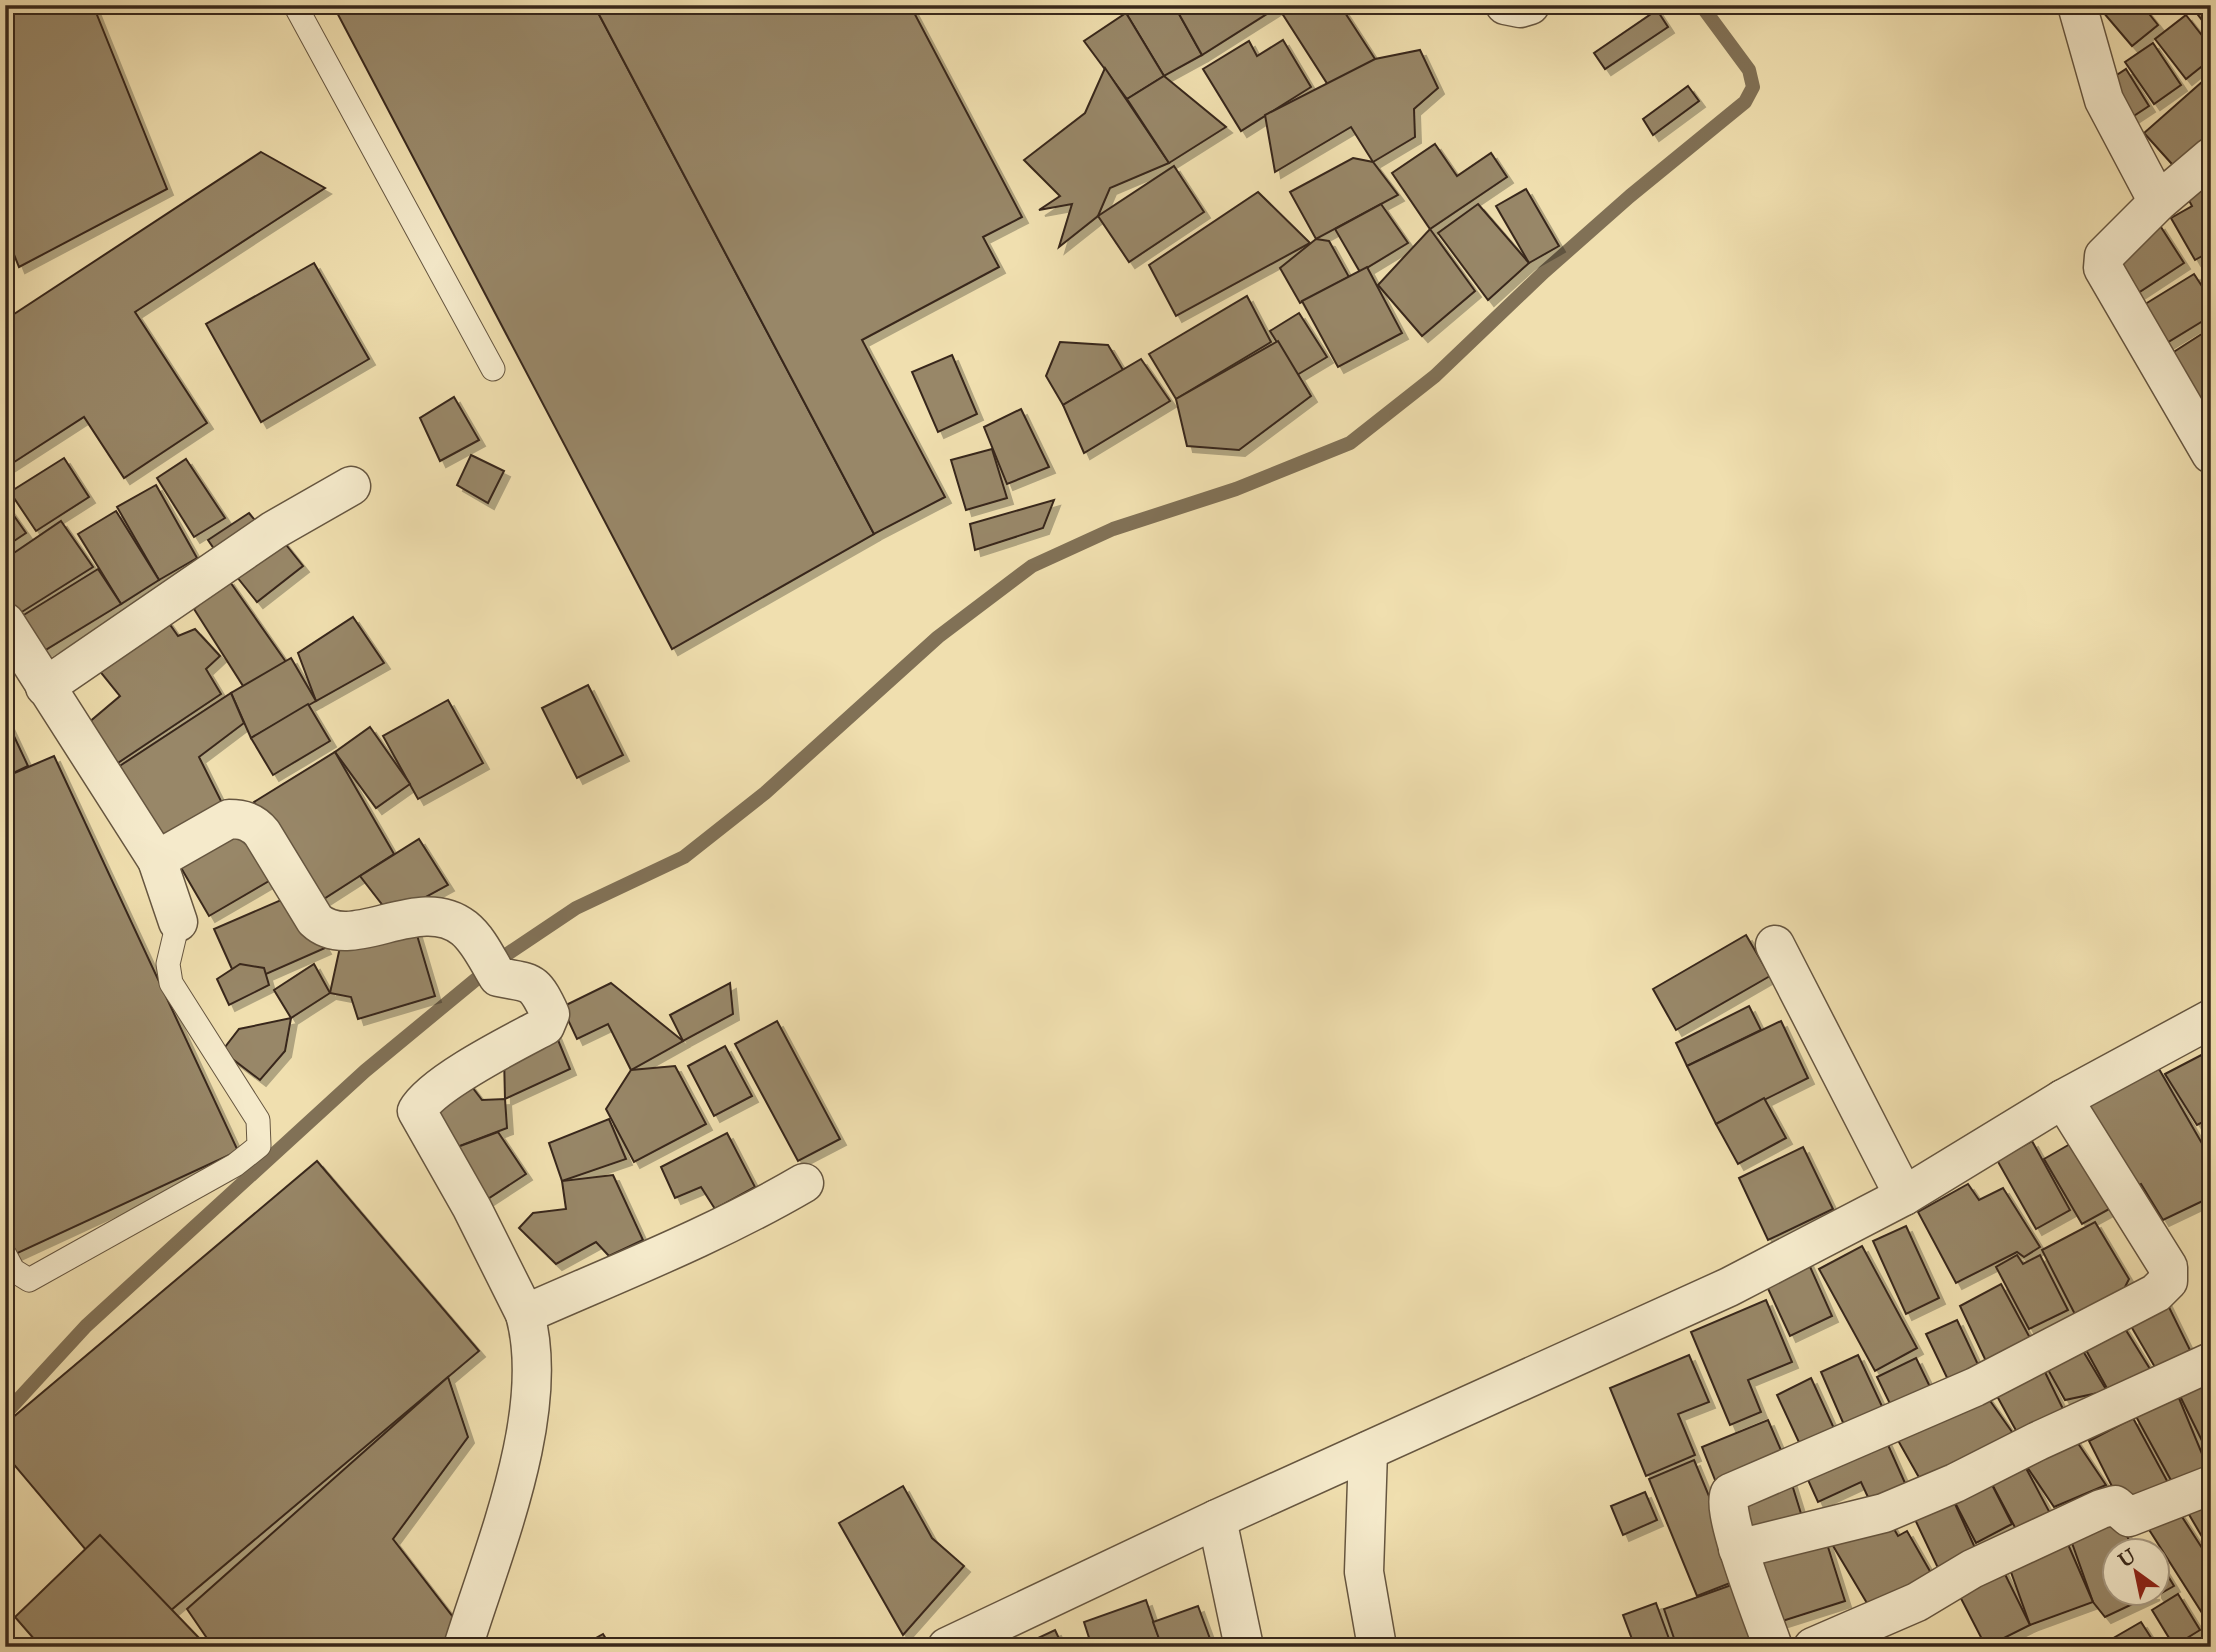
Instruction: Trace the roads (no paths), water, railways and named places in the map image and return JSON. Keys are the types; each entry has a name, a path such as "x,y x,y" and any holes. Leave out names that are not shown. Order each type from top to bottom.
{"street":[{"path":"1505,5 1520,8 1530,5"},
{"path":"2077,5 2104,100 2158,202"},
{"path":"2211,157 2158,202 2104,256 2103,268 2211,454"},
{"path":"45,687 274,530 351,486"},
{"path":"5,622 157,860 178,922"},
{"path":"157,860 229,818 242,819 254,824 262,833 315,920 322,927 343,931 424,915 461,925 491,965 533,985 550,1014 549,1021 426,1098 417,1111 472,1208 525,1314 533,1360 530,1412 510,1494 463,1647"},
{"path":"1775,945 1904,1196"},
{"path":"947,1647 1217,1519 1729,1287 1904,1196 2063,1099 2211,1019"},
{"path":"1773,1647 1738,1549 1726,1503 1730,1493 1975,1387 2156,1293 2168,1281 2168,1268 2063,1099"},
{"path":"525,1314 643,1264 752,1213 804,1183"},
{"path":"1738,1549 1884,1513 1955,1483 2038,1441 2211,1362"},
{"path":"1368,1451 1364,1572 1377,1647"},
{"path":"1812,1647 1916,1602 1972,1569 2101,1509 2115,1505 2129,1517 2211,1485"},
{"path":"1217,1519 1244,1647"}],"lane":[{"path":"295,5 493,369"},
{"path":"5,1255 13,1270 29,1280 235,1165 259,1146 258,1120 171,983 168,964 178,922"}],"waterway":[{"path":"5,1414 86,1326 365,1071 503,957 576,908 684,857 765,793 938,637 1032,566 1113,529 1236,489 1350,443 1435,376 1544,272 1630,196 1745,102 1753,87 1749,70 1701,5"}]}
